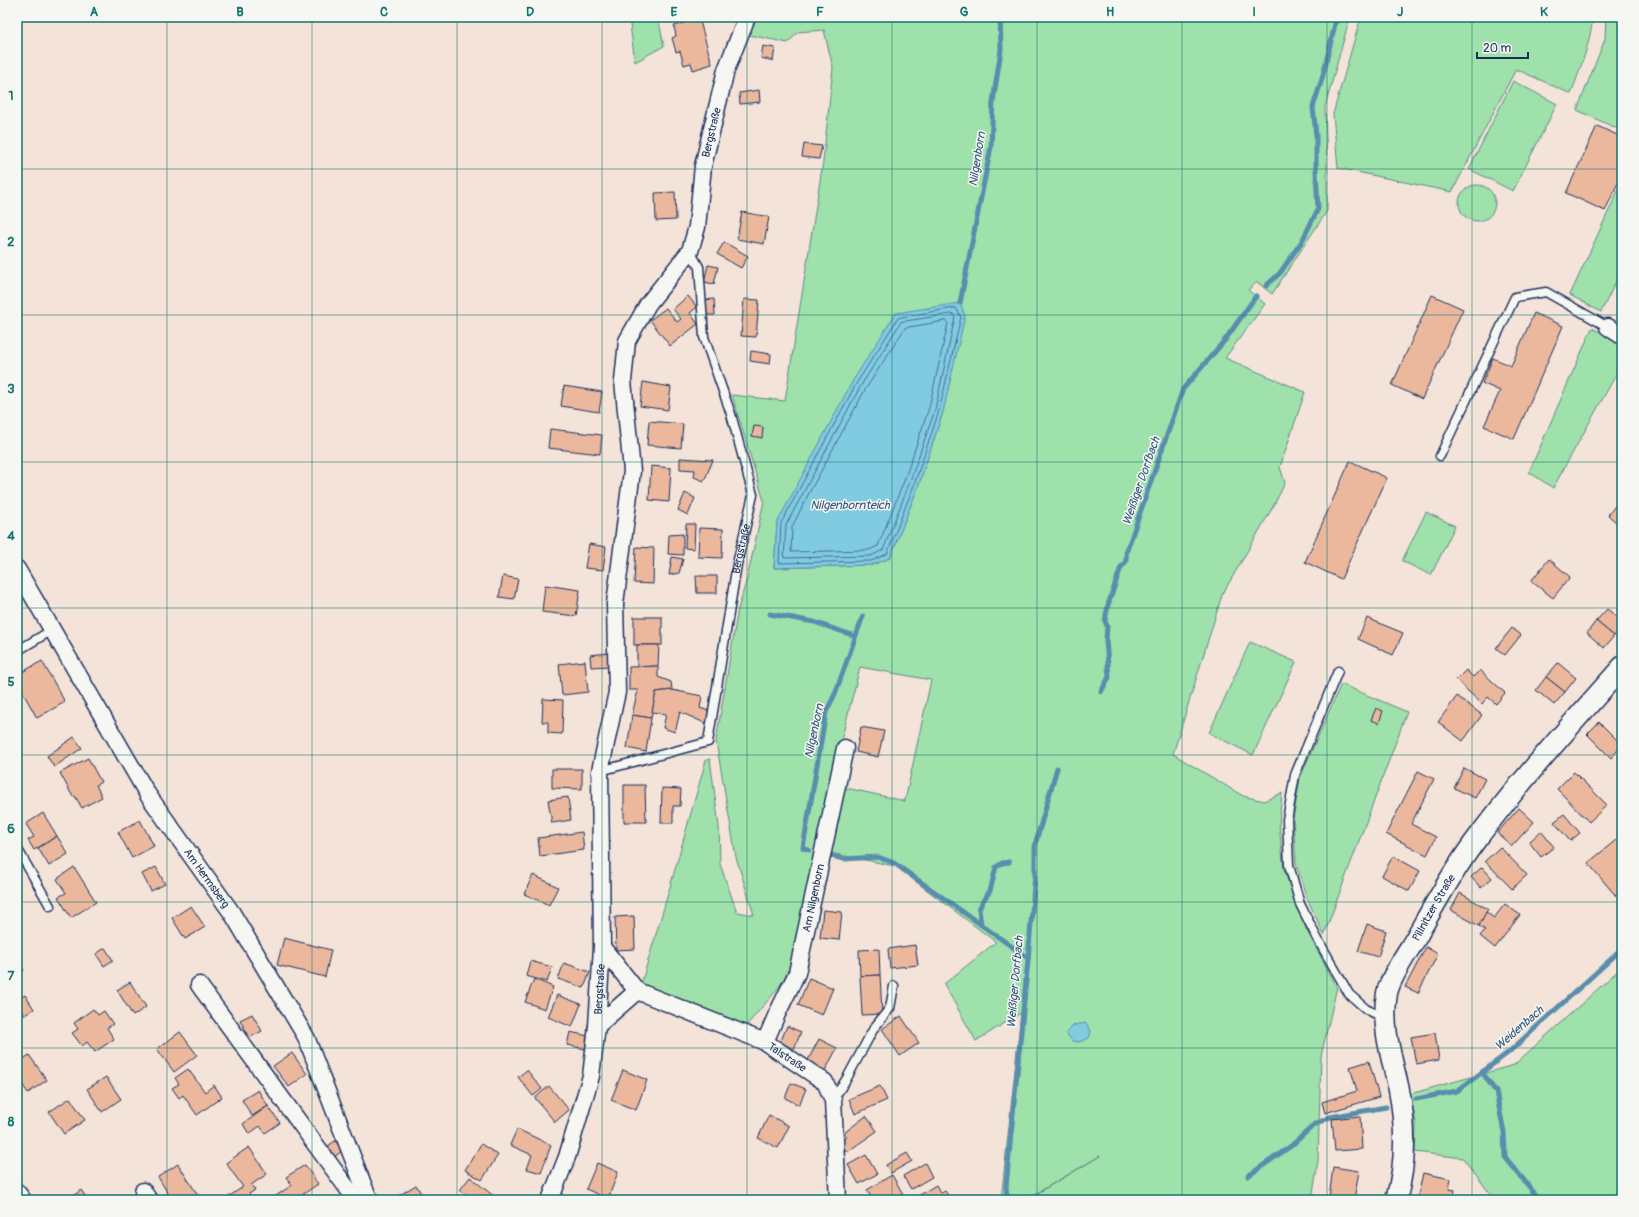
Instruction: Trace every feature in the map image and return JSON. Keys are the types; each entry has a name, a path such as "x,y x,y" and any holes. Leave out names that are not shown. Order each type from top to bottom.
{"street":[{"name":"Bergstraße","path":"550,1200 567,1157 591,1076 597,1026 602,947 600,771 617,692 616,604 632,471 623,381 627,341 648,304 690,251 697,227 703,166 726,70 747,17"},
{"path":"1608,327 1622,336"},
{"name":"Am Hermsberg","path":"17,569 148,794 232,913 306,1037 370,1200"},
{"name":"Pillnitzer Straße","path":"1396,1200 1404,1151 1404,1123 1399,1092 1386,1036 1385,1018 1387,992 1444,888 1473,844 1552,747 1622,667"},
{"name":"Am Nilgenborn","path":"765,1042 797,973 845,748"},
{"name":"Talstraße","path":"602,947 637,991 765,1042 825,1082 833,1100 838,1200"},
{"path":"199,985 356,1200"},
{"path":"597,1026 637,991"},
{"path":"17,1192 23,1200"}],"lane":[{"name":"Bergstraße","path":"600,771 708,742 737,564 753,495 731,414 704,337 699,267 690,251"},
{"path":"1440,456 1515,297 1546,292 1608,327"},
{"path":"17,651 52,630"},
{"path":"1338,671 1295,775 1287,820 1289,865 1300,904 1317,938 1349,994 1366,1009 1385,1018"},
{"path":"17,848 50,906"},
{"path":"833,1100 847,1078 874,1028 890,1008 894,986"}],"green space":[{"path":"629,17 658,17 664,46 635,62"},
{"path":"753,17 1350,17 1325,107 1327,211 1272,294 1257,282 1248,290 1265,304 1225,358 1305,392 1280,467 1285,483 1222,595 1173,754 1243,796 1264,801 1282,793 1279,824 1284,870 1307,931 1337,987 1321,1056 1318,1161 1312,1200 1026,1200 1100,1156 1025,1200 1001,1200 1021,1013 976,1041 944,984 996,942 895,866 830,853 842,787 905,801 931,680 860,667 839,749 793,965 776,991 746,1026 641,984 706,760 710,759 719,826 720,864 737,912 754,915 736,857 716,741 738,609 747,579 764,501 732,395 785,401 823,162 833,68 824,30 798,32 788,43 745,34","holes":["943,412 918,487 890,558 872,565 774,568 777,523"]},
{"path":"1361,17 1593,17 1587,47 1571,94 1516,69 1452,192 1338,168 1333,114"},
{"path":"1606,17 1622,17 1622,131 1577,110 1605,39"},
{"path":"1513,81 1557,104 1513,191 1469,169"},
{"path":"1622,182 1622,269 1601,312 1570,295"},
{"path":"1481,185 1490,190 1494,196 1494,210 1490,216 1481,221 1473,221 1464,216 1460,210 1459,199 1464,190 1470,186"},
{"path":"1592,328 1622,344 1622,364 1553,488 1529,472"},
{"path":"1426,512 1455,526 1431,575 1402,561"},
{"path":"1250,642 1296,662 1253,755 1209,733"},
{"path":"1341,684 1407,712 1324,935 1306,896 1296,863 1293,820 1300,778"},
{"path":"1622,967 1622,1184 1611,1200 1495,1200 1463,1158 1415,1152 1416,1123 1410,1094 1514,1065"}],"water":[{"name":"Nilgenbornteich","path":"960,303 965,316 943,412 918,487 890,558 872,565 774,568 777,523 852,382 896,313"},
{"path":"1086,1023 1091,1031 1089,1038 1079,1042 1072,1041 1066,1033 1074,1025"}],"building":[{"path":"699,18 712,64 693,70 691,63 684,65 680,51 676,52 672,38 676,36 674,26"},
{"path":"763,46 775,48 773,61 761,58"},
{"path":"759,90 760,102 740,104 739,93"},
{"path":"1597,126 1622,137 1622,174 1605,211 1566,193"},
{"path":"804,144 822,146 819,159 802,157"},
{"path":"675,192 676,220 656,221 655,193"},
{"path":"742,212 769,217 764,244 737,239"},
{"path":"724,242 748,256 741,268 717,254"},
{"path":"708,265 718,267 714,284 704,282"},
{"path":"1432,295 1463,309 1422,399 1392,385"},
{"path":"688,296 697,307 690,313 698,324 670,346 650,320 666,308 677,322 681,319 673,309"},
{"path":"714,299 715,315 705,315 704,300"},
{"path":"744,299 759,300 756,337 741,336"},
{"path":"1534,313 1563,326 1514,439 1484,426 1500,391 1482,383 1493,358 1511,366"},
{"path":"751,351 771,354 770,364 750,361"},
{"path":"643,382 671,387 668,410 640,406"},
{"path":"564,386 602,392 599,412 561,406"},
{"path":"649,421 683,424 681,448 647,445"},
{"path":"754,426 763,427 762,438 752,436"},
{"path":"550,429 602,435 600,454 548,448"},
{"path":"680,458 713,460 704,481 694,477 695,470 680,469"},
{"path":"1350,461 1387,478 1341,579 1305,562"},
{"path":"651,466 671,468 669,502 649,500"},
{"path":"685,493 695,498 688,515 678,510"},
{"path":"1622,497 1622,517 1617,523 1608,515"},
{"path":"686,524 695,524 694,549 685,548"},
{"path":"699,528 723,529 722,558 698,557"},
{"path":"683,534 683,555 668,554 669,535"},
{"path":"589,544 606,547 603,570 585,568"},
{"path":"636,547 654,548 653,584 634,583"},
{"path":"672,557 683,559 679,573 669,575"},
{"path":"1549,559 1570,577 1553,598 1531,581"},
{"path":"503,576 518,579 514,599 499,597"},
{"path":"696,576 717,576 717,593 697,593"},
{"path":"545,585 580,590 576,616 542,612"},
{"path":"1607,609 1622,621 1622,626 1614,636 1596,621"},
{"path":"634,617 662,617 662,645 634,645"},
{"path":"1367,618 1403,633 1393,655 1358,639"},
{"path":"1596,621 1614,636 1604,648 1587,633"},
{"path":"1512,628 1521,635 1505,655 1496,648"},
{"path":"637,645 659,645 658,666 637,667"},
{"path":"609,653 609,666 591,667 590,655"},
{"path":"42,661 65,702 37,718 17,682 17,675"},
{"path":"585,661 588,692 562,695 559,664"},
{"path":"1558,663 1576,678 1565,692 1546,677"},
{"path":"658,666 658,677 671,682 672,690 656,692 651,718 632,715 638,690 629,690 629,667"},
{"path":"1466,670 1473,677 1480,670 1505,693 1496,704 1488,697 1482,704 1456,680"},
{"path":"1546,677 1565,692 1554,705 1536,690"},
{"path":"672,690 702,696 700,708 709,711 707,724 680,712 675,732 663,728 666,714 652,712 656,692"},
{"path":"1457,696 1482,715 1463,741 1438,722"},
{"path":"543,699 563,700 562,734 548,733 548,722 542,722"},
{"path":"1376,708 1383,711 1379,723 1371,720"},
{"path":"632,715 651,718 646,752 627,748"},
{"path":"1599,722 1622,745 1611,758 1587,734"},
{"path":"861,727 884,731 878,757 856,752"},
{"path":"74,737 82,748 54,767 47,756"},
{"path":"88,758 101,782 96,785 102,797 82,808 75,796 73,797 60,773"},
{"path":"1464,768 1485,779 1475,798 1454,788"},
{"path":"552,769 582,769 582,789 552,788"},
{"path":"1418,771 1434,779 1411,824 1436,837 1427,855 1386,834"},
{"path":"1574,772 1607,805 1589,822 1557,789"},
{"path":"624,785 645,785 646,822 624,822"},
{"path":"662,788 681,789 680,806 673,806 673,823 661,823"},
{"path":"568,797 571,820 552,823 548,800"},
{"path":"1519,808 1534,822 1512,846 1497,833"},
{"path":"43,813 57,836 34,850 28,840 34,837 26,824"},
{"path":"1564,814 1580,833 1570,841 1554,822"},
{"path":"140,820 154,846 132,858 118,832"},
{"path":"1541,831 1554,847 1541,857 1529,842"},
{"path":"582,832 584,850 540,856 538,838"},
{"path":"1622,835 1622,891 1616,896 1588,863"},
{"path":"57,836 68,854 49,866 38,848"},
{"path":"1500,847 1527,875 1512,889 1485,861"},
{"path":"1393,856 1420,871 1409,891 1382,876"},
{"path":"74,867 96,902 71,918 58,897 66,893 57,879"},
{"path":"156,867 165,884 151,891 142,874"},
{"path":"1482,867 1492,878 1481,888 1471,877"},
{"path":"533,875 558,887 549,905 524,894"},
{"path":"1460,893 1488,909 1479,926 1451,910"},
{"path":"1505,904 1520,915 1495,948 1480,936 1485,930 1479,926 1486,912 1494,918"},
{"path":"191,906 205,927 185,939 172,918"},
{"path":"823,910 842,912 839,940 820,938"},
{"path":"634,916 635,949 616,950 615,917"},
{"path":"1367,924 1386,931 1378,957 1358,951"},
{"path":"284,938 331,950 325,977 277,965"},
{"path":"915,945 918,965 890,968 888,949"},
{"path":"1426,947 1438,954 1418,993 1405,987"},
{"path":"105,948 113,960 104,966 96,954"},
{"path":"879,949 880,975 860,976 859,950"},
{"path":"530,961 552,967 547,982 526,976"},
{"path":"17,962 24,970 17,975"},
{"path":"564,963 590,972 584,988 558,979"},
{"path":"880,975 882,1014 862,1015 860,976"},
{"path":"809,978 833,988 822,1015 798,1005"},
{"path":"534,979 553,987 545,1009 525,1002"},
{"path":"130,982 146,1007 133,1016 117,990"},
{"path":"25,995 34,1009 25,1015 17,1005 17,1000"},
{"path":"557,995 581,1004 572,1027 548,1017"},
{"path":"93,1009 98,1015 104,1011 113,1024 107,1028 114,1039 95,1052 87,1042 82,1046 72,1033 78,1029 74,1023"},
{"path":"252,1014 262,1031 249,1038 240,1020"},
{"path":"901,1016 919,1043 900,1056 882,1029"},
{"path":"787,1026 801,1032 794,1049 780,1043"},
{"path":"180,1032 197,1055 174,1072 157,1049"},
{"path":"570,1032 588,1036 585,1049 567,1045"},
{"path":"1435,1033 1439,1060 1416,1064 1411,1037"},
{"path":"819,1039 837,1048 825,1071 807,1062"},
{"path":"292,1053 307,1074 289,1087 273,1066"},
{"path":"29,1055 47,1080 28,1093 17,1077 17,1064"},
{"path":"1369,1061 1379,1097 1325,1113 1322,1102 1357,1091 1350,1067"},
{"path":"188,1069 205,1092 214,1085 222,1097 197,1115 183,1095 179,1098 172,1088 179,1084 175,1078"},
{"path":"527,1070 542,1089 533,1096 518,1077"},
{"path":"623,1070 647,1080 636,1110 611,1100"},
{"path":"106,1077 121,1099 102,1112 87,1089"},
{"path":"791,1083 806,1089 799,1105 785,1098"},
{"path":"549,1086 569,1110 555,1122 535,1098"},
{"path":"880,1086 887,1100 855,1114 849,1099"},
{"path":"258,1090 268,1106 252,1116 242,1100"},
{"path":"70,1098 85,1120 64,1134 49,1112"},
{"path":"268,1106 280,1123 265,1133 260,1126 249,1134 243,1124"},
{"path":"769,1115 789,1126 778,1148 758,1138"},
{"path":"866,1116 877,1131 847,1152 840,1142 847,1137 844,1133"},
{"path":"1360,1116 1362,1149 1335,1151 1332,1119"},
{"path":"517,1129 551,1145 541,1173 527,1169 532,1155 510,1145"},
{"path":"335,1141 343,1150 332,1159 324,1149"},
{"path":"481,1144 498,1155 482,1180 465,1170"},
{"path":"249,1147 267,1174 251,1185 255,1190 249,1194 253,1200 230,1200 228,1197 243,1187 226,1163"},
{"path":"907,1153 912,1161 891,1173 886,1165"},
{"path":"866,1155 877,1174 859,1184 848,1165"},
{"path":"597,1163 618,1172 608,1199 586,1189"},
{"path":"925,1163 932,1177 911,1189 903,1176"},
{"path":"178,1164 201,1200 172,1200 158,1177"},
{"path":"305,1165 318,1184 299,1197 302,1200 270,1200 292,1185 286,1177"},
{"path":"1333,1167 1359,1171 1354,1200 1329,1199"},
{"path":"1423,1173 1451,1179 1449,1189 1455,1190 1453,1200 1417,1200"},
{"path":"892,1175 903,1194 893,1200 873,1200 867,1190"},
{"path":"470,1177 496,1198 495,1200 472,1200 460,1190"},
{"path":"416,1185 425,1200 396,1200 395,1198"},
{"path":"936,1185 941,1193 945,1191 951,1200 916,1200 915,1198"},
{"path":"81,1190 88,1200 68,1200"}],"waterway":[{"name":"Nilgenborn","path":"960,303 991,147 993,102 1001,50 1000,17"},
{"path":"1266,286 1280,273 1302,241 1318,209 1316,136 1313,107 1338,17"},
{"name":"Weißiger Dorfbach","path":"1101,692 1109,677 1106,640 1107,626 1105,621 1108,605 1121,567 1126,561 1126,553 1183,389 1225,340 1256,296"},
{"path":"770,614 814,622 855,636"},
{"name":"Nilgenborn","path":"809,850 803,848 826,712 835,694 863,616"},
{"name":"Weißiger Dorfbach","path":"1007,1200 1006,1186 1035,874 1035,845 1057,768"},
{"name":"Nilgenborn","path":"831,856 844,859 878,857 894,863 1028,958"},
{"path":"981,925 979,909 990,891 996,867 1002,863 1009,862"},
{"name":"Weidenbach","path":"1416,1099 1457,1091 1509,1052 1622,949"},
{"path":"1482,1072 1496,1092 1504,1132 1505,1157 1540,1200"},
{"name":"Weidenbach","path":"1248,1176 1291,1146 1314,1125 1330,1117 1386,1107"}]}
